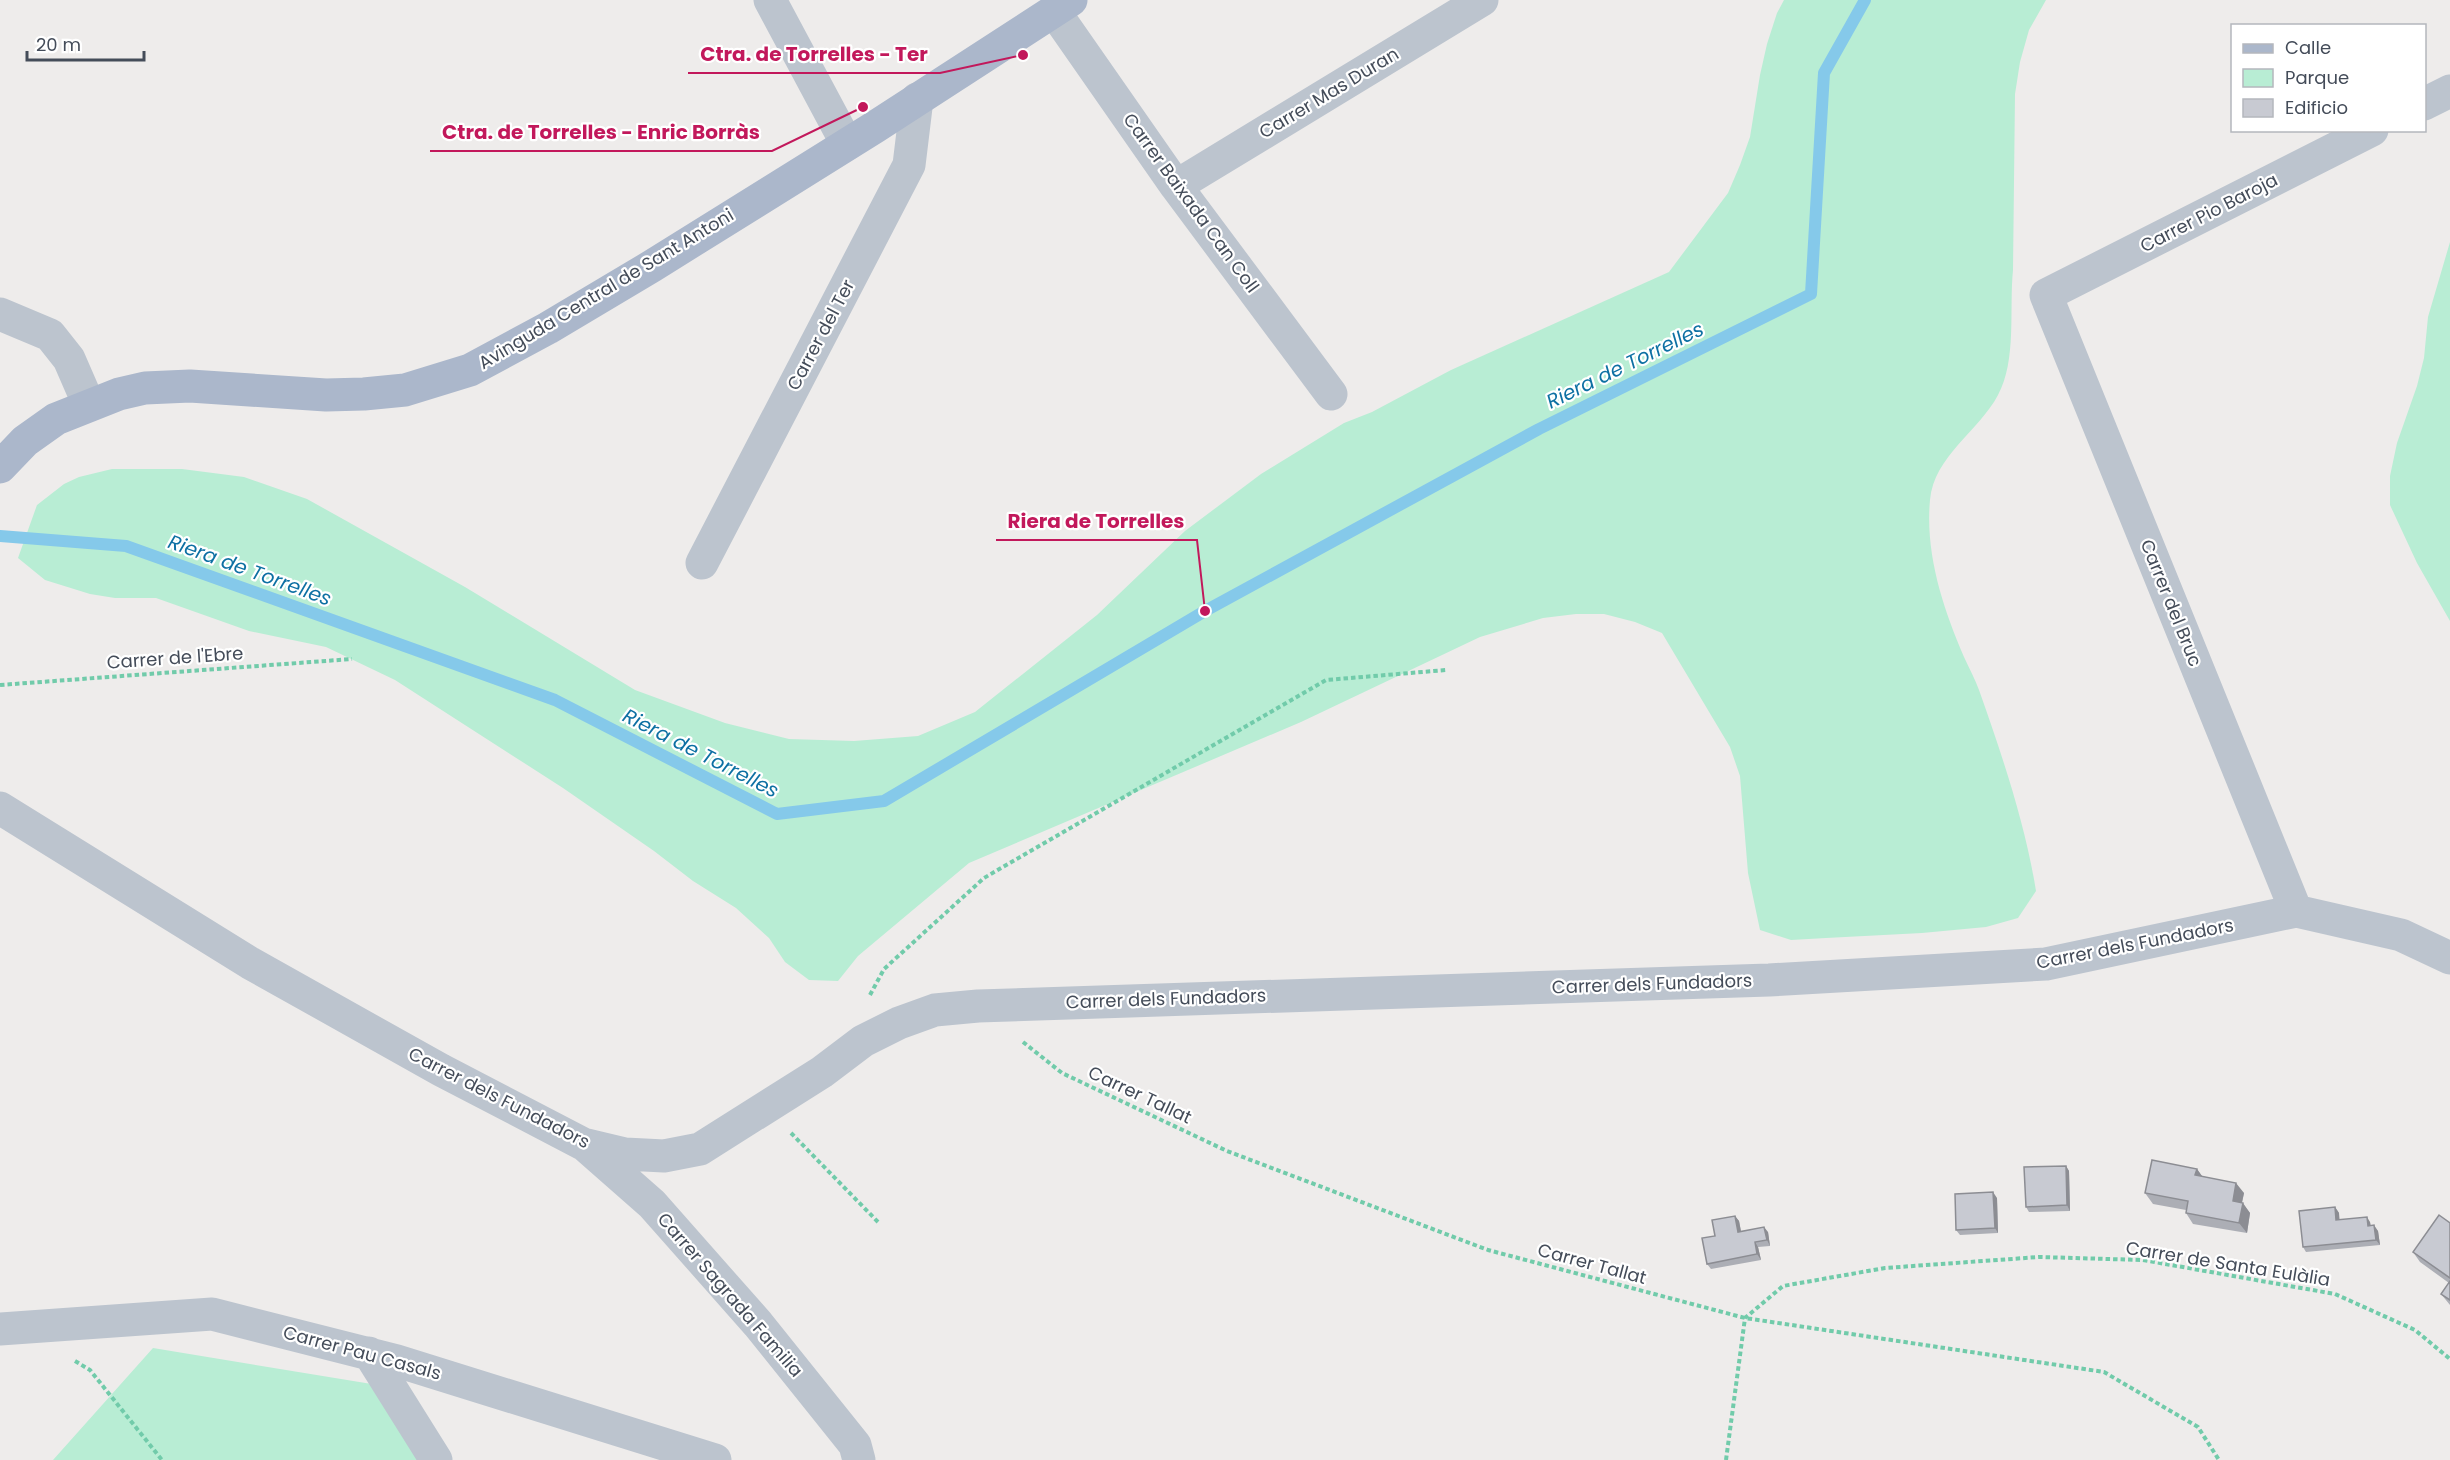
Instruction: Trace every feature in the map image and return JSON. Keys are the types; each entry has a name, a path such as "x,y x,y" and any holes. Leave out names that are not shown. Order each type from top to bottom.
{"main road":[{"name":"Avinguda Central de Sant Antoni","path":"0,466 25,441 48,425 89,405 119,394 145,388 190,386 326,395 364,394 405,390 470,370 548,328 847,144 1062,5"}],"street":[{"path":"770,0 847,144"},
{"name":"Carrer Mas Duran","path":"1176,186 1482,0"},
{"name":"Carrer Baixada Can Coll","path":"1062,5 1176,186 1331,394"},
{"path":"2426,103 2450,91"},
{"name":"Carrer del Ter","path":"702,563 909,165 917,99"},
{"name":"Carrer Pio Baroja","path":"2046,295 2368,132"},
{"name":"Carrer del Bruc","path":"2046,295 2296,911"},
{"path":"0,314 50,335 69,359 89,405"},
{"name":"Carrer dels Fundadors","path":"0,808 250,963 441,1070 583,1144 625,1154 664,1156 700,1149 766,1108 863,1041 899,1023 935,1010 978,1006 1769,981 2046,964 2296,911 2401,935 2450,958"},
{"name":"Carrer Sagrada Familia","path":"583,1144 651,1204 758,1324 855,1445 859,1460"},
{"name":"Carrer Pau Casals","path":"0,1329 212,1314 369,1353 715,1460"},
{"path":"369,1353 436,1460"}],"path":[{"name":"Carrer de l'Ebre","path":"0,685 352,659"},
{"path":"866,1004 884,969 984,878 1147,782 1326,680 1446,670"},
{"name":"Carrer Tallat","path":"978,1006 1062,1073 1227,1151 1488,1250 1745,1318 2104,1372 2198,1427 2219,1460"},
{"path":"766,1108 878,1222"},
{"name":"Carrer de Santa Eulàlia","path":"1745,1318 1783,1286 1885,1268 2039,1257 2143,1260 2335,1294 2415,1330 2450,1359"},
{"path":"1726,1460 1745,1318"},
{"path":"73,1360 90,1370 162,1460"}],"green space":[{"path":"1784,0 2046,0 2029,30 2020,62 2015,94 2013,270 2008,366 1998,395 1990,408 1958,444 1940,470 1933,484 1929,520 1933,560 1943,600 1988,715 2026,840 2036,891 2018,918 1986,927 1791,940 1760,930 1748,873 1740,776 1730,747 1662,633 1635,622 1604,614 1576,614 1543,618 1480,637 1301,722 969,863 858,956 838,981 809,980 785,962 769,938 736,908 693,881 563,788 395,680 326,647 249,631 156,598 115,598 90,594 45,580 18,558 37,505 64,484 79,477 112,469 182,469 244,477 307,499 465,587 635,690 725,723 789,739 854,741 918,736 975,712 1097,615 1185,531 1261,474 1344,423 1372,412 1451,370 1669,272 1728,193 1740,165 1750,137 1767,44 1777,13"},
{"path":"2450,242 2450,621 2417,563 2390,505 2390,476 2397,443 2417,386 2424,358 2428,317"},
{"path":"153,1348 396,1388 433,1460 53,1460"}],"building":[{"path":"2152,1160 2197,1169 2195,1175 2236,1183 2233,1201 2243,1203 2239,1223 2186,1213 2188,1201 2145,1193"},
{"path":"2066,1166 2067,1205 2026,1207 2024,1167"},
{"path":"1993,1192 1995,1228 1956,1230 1955,1194"},
{"path":"2335,1207 2336,1220 2367,1217 2368,1226 2374,1225 2376,1240 2303,1247 2299,1211"},
{"path":"2439,1215 2450,1223 2450,1278 2413,1252"},
{"path":"1735,1216 1738,1232 1764,1227 1767,1240 1755,1242 1757,1254 1707,1264 1702,1238 1715,1236 1712,1220"},
{"path":"2450,1281 2450,1300 2441,1294"}],"waterway":[{"name":"Riera de Torrelles","path":"0,536 126,546 555,700 777,814 884,801 1205,611 1539,429 1811,294 1824,73 1865,0"}],"place":[{"name":"Ctra. de Torrelles - Ter","path":"1023,55"},
{"name":"Ctra. de Torrelles - Enric Borràs","path":"863,107"},
{"name":"Riera de Torrelles","path":"1205,611"}]}
